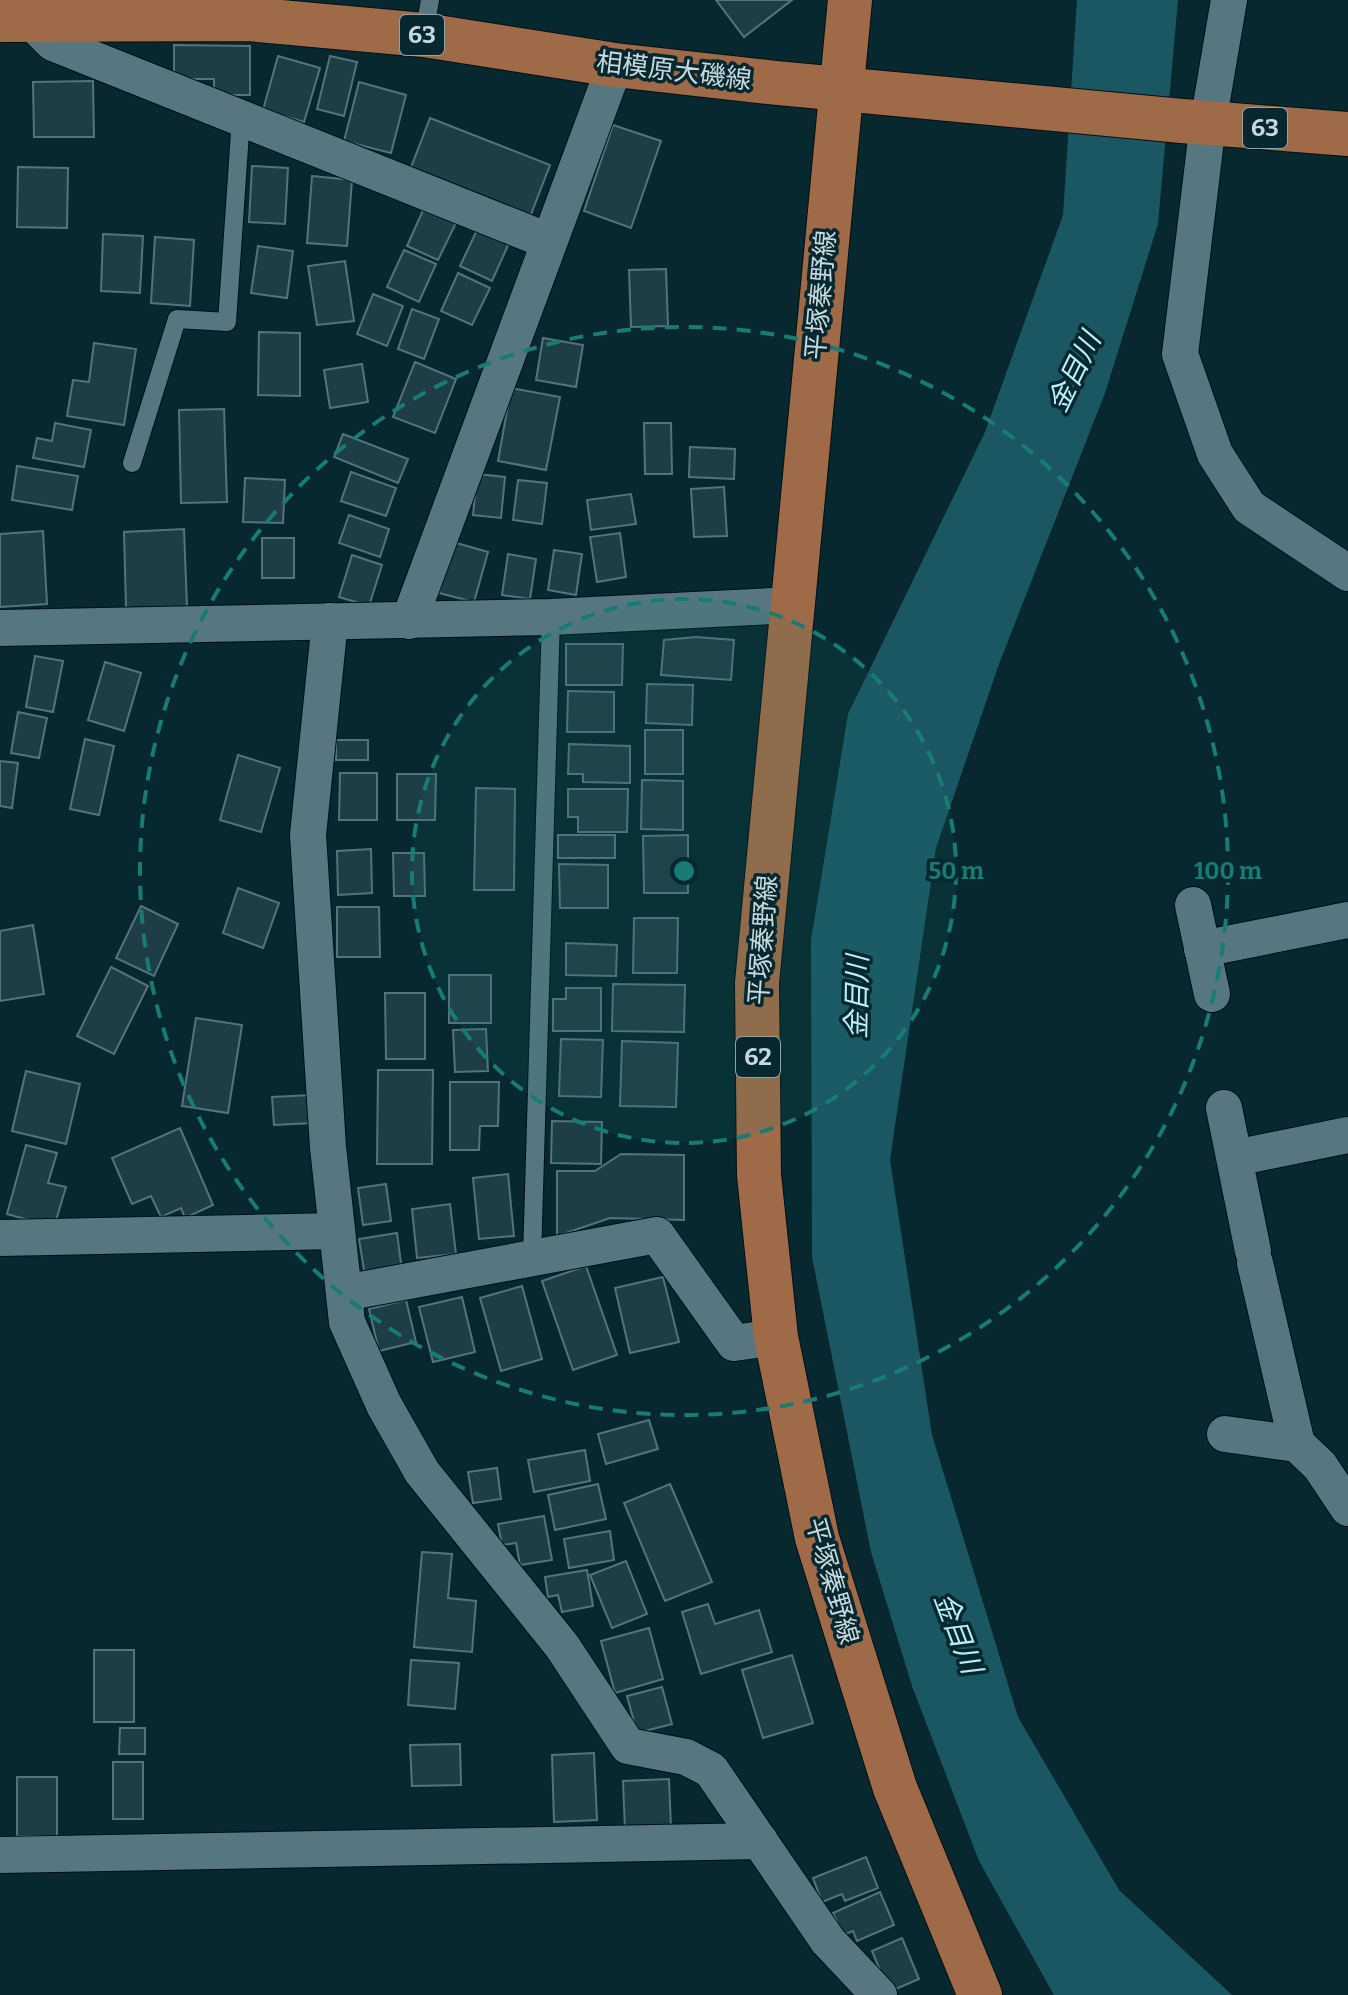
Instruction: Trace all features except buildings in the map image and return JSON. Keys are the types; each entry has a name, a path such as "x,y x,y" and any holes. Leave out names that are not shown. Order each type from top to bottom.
{"main road":[{"name":"平塚秦野線","path":"850,0 757,983 759,1175 776,1337 817,1538 895,1788 980,1995"},
{"name":"相模原大磯線","path":"15,19 427,18 615,65 841,89 1348,134"}],"street":[{"path":"1229,0 1195,122 1180,354 1215,454 1249,507 1348,573"},
{"path":"15,19 53,43 548,241"},
{"path":"409,621 615,65"},
{"path":"0,628 551,617 793,605"},
{"path":"330,621 308,835 328,1147 347,1322 384,1405 422,1472 562,1646 628,1746 686,1757 711,1770 828,1941 879,1995"},
{"path":"1193,905 1212,994"},
{"path":"1202,949 1348,920"},
{"path":"1224,1108 1297,1444 1320,1466 1348,1508"},
{"path":"1235,1158 1348,1135"},
{"path":"0,1238 337,1231"},
{"path":"344,1293 657,1235 734,1343 776,1337"},
{"path":"1225,1434 1297,1444"},
{"path":"0,1855 760,1841"}],"lane":[{"path":"132,463 177,319 227,322 241,118"},
{"path":"532,1258 551,617"}],"water":[{"name":"金目川","path":"1077,0 1178,0 1158,224 1105,393 999,664 936,848 890,1160 932,1435 1018,1717 1119,1890 1232,1995 1054,1995 979,1861 912,1686 871,1552 812,1257 811,940 848,714 985,432 1063,215"}]}
